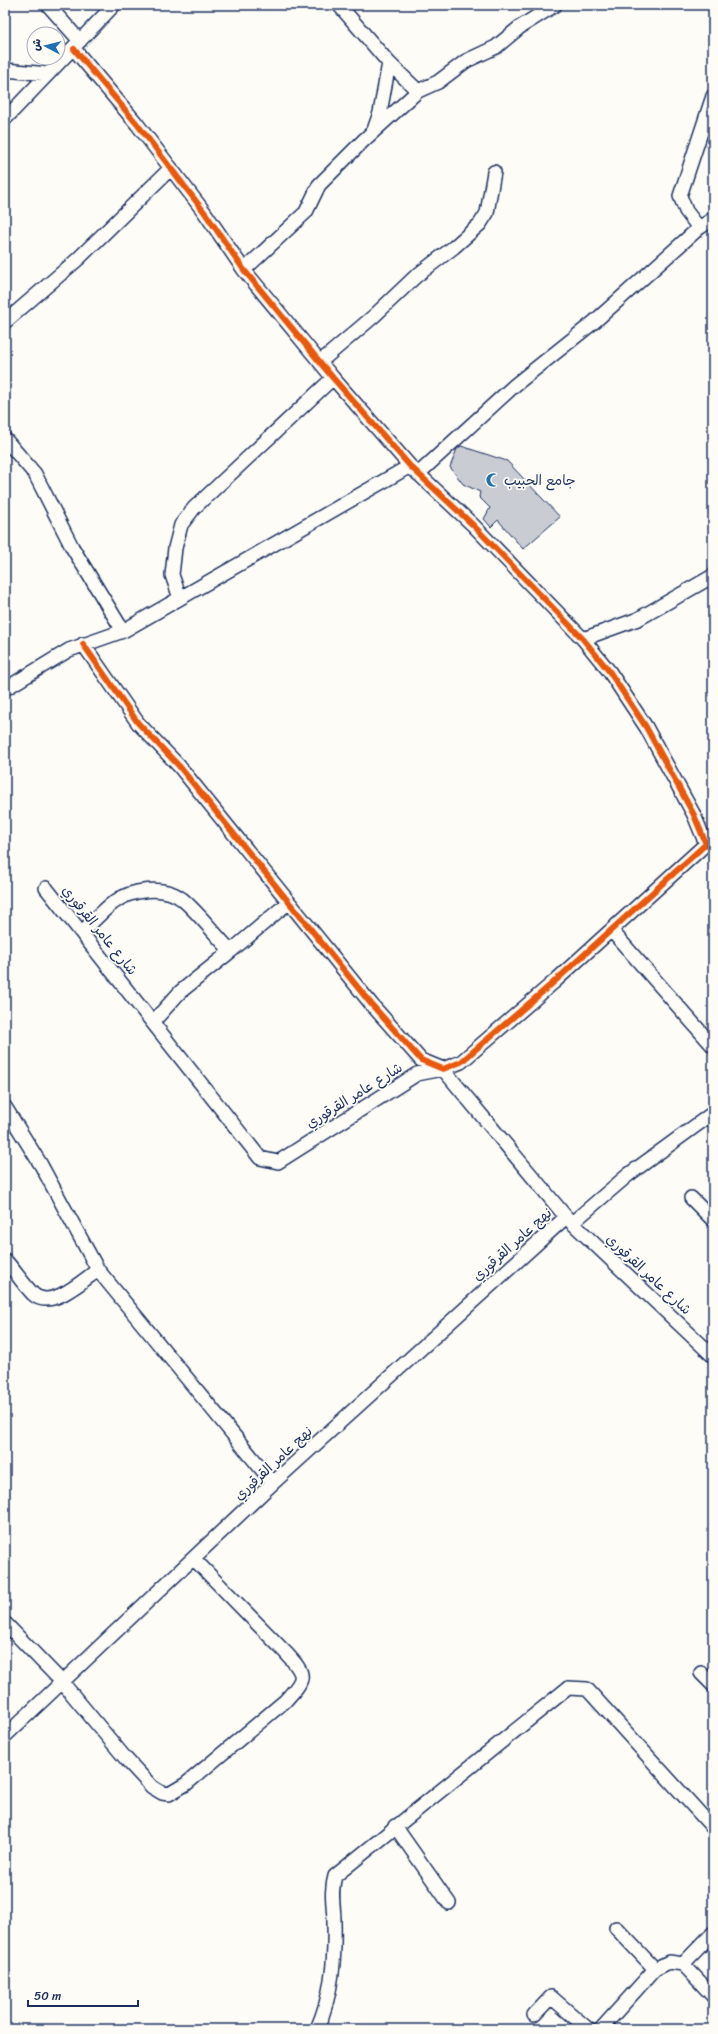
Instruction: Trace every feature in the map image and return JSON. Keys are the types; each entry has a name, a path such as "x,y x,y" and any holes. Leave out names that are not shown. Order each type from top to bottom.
{"street":[{"path":"48,5 205,213 244,270 333,378 414,470 473,525 583,639 609,671 646,727 694,815 710,841 554,982 460,1062 443,1069 421,1060 372,1005 179,766 138,723 83,644"},
{"path":"5,119 114,5"},
{"path":"339,5 389,63 418,91"},
{"path":"244,270 306,212 319,186 373,132 418,91 438,82 466,61 496,47 520,28 555,5"},
{"path":"373,132 380,112 389,63"},
{"path":"5,70 48,74"},
{"path":"699,228 686,211 680,196 713,96"},
{"path":"5,322 78,259 171,168"},
{"path":"320,362 374,316 415,277 454,247 480,224 487,213 494,172"},
{"path":"5,689 69,650 123,631 180,598 414,470 515,385 594,322 699,228 713,219"},
{"path":"180,598 172,574 175,548 181,525 194,508 333,378"},
{"path":"5,439 35,474 72,547 123,631"},
{"path":"583,639 638,619 713,576"},
{"name":"شارع عامر القرقوري","path":"46,888 260,1158 278,1162 417,1074 443,1069 569,1220 713,1356"},
{"path":"82,932 114,902 132,894 153,890 167,891 180,898 192,909 231,950"},
{"path":"153,1022 180,992 289,902"},
{"path":"611,930 713,1046"},
{"path":"5,1107 40,1165 98,1270 273,1483"},
{"name":"نهج عامر القرقوري","path":"5,1736 273,1483 569,1220 713,1113"},
{"path":"691,1198 713,1220"},
{"path":"5,1260 34,1294 45,1299 57,1297 98,1270"},
{"path":"5,1623 62,1682 126,1759 152,1787 162,1793 169,1794 192,1779 285,1701 299,1686 302,1676 299,1667 194,1559"},
{"path":"701,1673 713,1685"},
{"path":"318,2029 327,2008 332,1977 334,1920 331,1890 335,1876 395,1826 568,1688 587,1689 713,1828"},
{"path":"395,1826 449,1903"},
{"path":"616,1928 655,1969"},
{"path":"683,1964 713,1933"},
{"path":"601,2029 655,1969 669,1962 683,1964 713,1996"},
{"path":"534,2015 550,1997 588,2029"}],"building":[{"path":"461,446 507,461 560,517 523,549 498,520 491,527 484,519 490,508 479,497 480,492 463,484 450,467 457,449"}],"cycle path":[{"path":"74,49 137,124 205,213 244,270 333,378 410,466 473,525 583,639 609,671 646,727 694,815 706,844 554,982 461,1062 443,1069 421,1060 372,1005 179,766 138,723 83,644"}],"place":[{"name":"جامع الحبيب","path":"493,480"}]}
